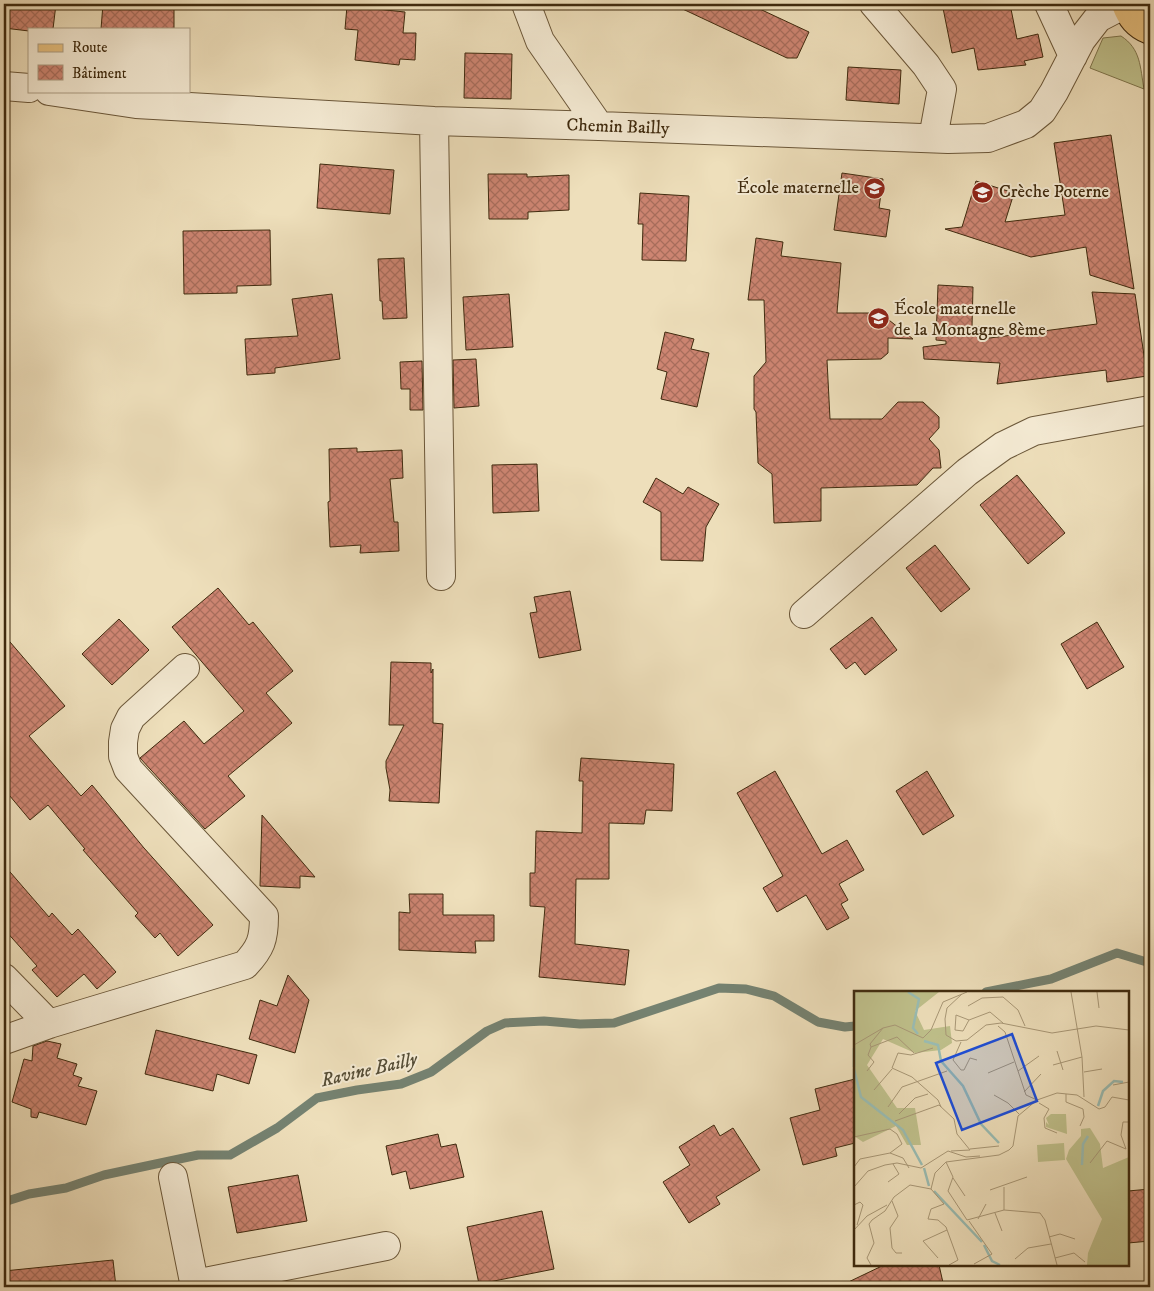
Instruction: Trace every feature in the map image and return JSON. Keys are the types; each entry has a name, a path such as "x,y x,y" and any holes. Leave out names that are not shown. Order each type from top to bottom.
{"main road":[{"path":"1126,4 1134,21 1146,28 1150,52"}],"street":[{"path":"526,4 540,41 599,126"},
{"path":"874,4 926,65 942,89 933,138"},
{"path":"1049,4 1073,56"},
{"name":"Chemin Bailly","path":"56,92 136,104 434,121 933,138 988,138 1026,124 1042,111 1081,40 1098,18 1126,4"},
{"path":"4,86 28,88"},
{"path":"434,121 441,576"},
{"path":"804,614 967,472 1003,446 1034,431 1150,410"},
{"path":"4,1040 49,1024 245,966 262,943 264,916 128,769 123,756 125,729 131,717 185,668"},
{"path":"4,978 49,1024"},
{"path":"173,1177 195,1285 386,1246"}],"green space":[{"path":"1121,36 1128,41 1136,53 1144,89 1090,68 1103,38"}],"building":[{"path":"4,4 56,4 53,28 28,28 28,31 4,28"},
{"path":"103,4 174,4 174,28 101,28"},
{"path":"672,4 749,4 809,32 797,58 787,58"},
{"path":"967,4 1010,4 1017,39 1038,34 1043,57 1024,61 1026,65 978,70 974,48 952,53 943,8"},
{"path":"347,6 405,12 403,33 416,33 415,60 400,59 399,65 355,60 358,30 345,29"},
{"path":"465,53 512,54 511,99 464,98"},
{"path":"848,67 901,70 899,104 846,100"},
{"path":"1111,135 1134,289 1090,275 1086,247 1031,257 945,229 962,227 976,181 1014,193 1005,222 1065,215 1054,143"},
{"path":"320,164 394,170 390,214 317,208"},
{"path":"842,173 883,179 879,208 890,210 886,237 834,230"},
{"path":"488,174 527,174 527,177 569,175 569,210 528,212 528,219 489,219"},
{"path":"640,193 689,196 686,261 642,260 643,224 638,224"},
{"path":"270,230 271,285 237,286 237,293 184,294 183,231"},
{"path":"756,238 783,242 781,256 841,263 837,313 880,313 913,339 888,338 888,353 881,359 827,360 830,419 882,419 898,402 923,402 939,417 939,428 929,439 939,450 941,468 933,468 917,485 821,488 821,521 774,523 772,474 758,463 756,412 754,409 754,376 766,362 764,300 748,300"},
{"path":"404,258 407,318 383,319 378,259"},
{"path":"938,285 973,287 972,327 982,327 982,339 1097,324 1092,292 1135,294 1147,376 1107,382 1106,370 997,384 1000,363 924,359 923,347 946,344 946,341 936,340"},
{"path":"332,294 340,359 275,368 275,373 247,375 245,339 298,336 292,299"},
{"path":"509,294 513,347 466,350 463,297"},
{"path":"665,332 694,339 691,349 709,353 697,407 661,399 667,372 657,369"},
{"path":"476,359 479,406 454,408 453,360"},
{"path":"422,361 423,410 410,410 410,389 401,389 400,362"},
{"path":"357,448 357,452 402,450 403,478 390,479 394,522 398,522 399,551 360,553 361,545 330,547 328,502 330,501 329,449"},
{"path":"537,464 539,511 493,513 492,465"},
{"path":"1017,475 1065,533 1028,564 980,505"},
{"path":"656,478 683,494 688,487 719,504 706,527 703,561 661,560 661,512 643,502"},
{"path":"935,545 970,589 941,612 906,568"},
{"path":"218,588 249,625 253,622 293,671 266,693 292,723 228,776 245,796 205,829 140,758 184,721 204,744 244,711 172,627"},
{"path":"570,591 581,650 539,658 530,613 537,612 534,597"},
{"path":"872,617 897,650 865,675 855,662 846,669 830,649"},
{"path":"119,619 149,650 112,685 82,654"},
{"path":"1097,622 1124,667 1087,689 1061,644"},
{"path":"4,635 65,706 29,736 81,796 92,785 144,848 213,925 178,956 160,933 155,938 135,916 138,913 83,850 85,849 48,805 30,820 4,789"},
{"path":"391,662 431,663 431,673 433,669 433,723 443,724 439,803 389,801 390,790 386,761 404,725 389,725"},
{"path":"581,758 674,764 672,811 646,810 644,824 609,823 609,879 576,879 575,944 629,950 625,985 539,977 545,907 530,906 530,873 535,873 536,831 582,833 583,781 579,781"},
{"path":"775,771 822,854 847,840 864,870 839,884 848,900 841,904 849,918 827,930 806,895 777,912 763,888 783,876 737,793"},
{"path":"927,771 954,816 923,835 896,791"},
{"path":"262,815 315,877 300,876 300,888 260,886"},
{"path":"4,865 49,917 52,913 72,935 78,929 116,972 97,989 84,974 57,997 32,970 37,966 4,929"},
{"path":"409,894 443,894 443,915 494,915 494,941 475,941 476,953 399,950 399,912 410,913"},
{"path":"288,975 309,1000 295,1053 249,1039 260,1000 277,1006"},
{"path":"156,1030 257,1055 249,1084 217,1074 213,1091 145,1074"},
{"path":"47,1041 61,1044 57,1058 77,1064 73,1075 82,1078 78,1086 97,1091 86,1125 39,1112 37,1118 31,1117 31,1109 12,1102 24,1059 32,1061 33,1046"},
{"path":"854,1079 854,1143 835,1148 837,1156 803,1165 790,1118 820,1110 815,1089"},
{"path":"714,1125 720,1136 733,1128 760,1170 716,1197 720,1204 689,1223 663,1182 690,1165 679,1147"},
{"path":"438,1134 441,1147 456,1144 464,1177 410,1189 406,1171 392,1175 386,1146"},
{"path":"298,1175 307,1221 237,1233 228,1187"},
{"path":"1150,1189 1150,1241 1129,1243 1129,1191"},
{"path":"542,1211 554,1269 479,1284 467,1227"},
{"path":"113,1260 116,1287 5,1287 4,1271"},
{"path":"882,1266 939,1266 944,1287 838,1287"}],"waterway":[{"name":"Ravine Bailly","path":"991,991 1051,979 1117,953 1150,963"},
{"name":"Ravine Bailly","path":"4,1202 29,1194 66,1188 104,1175 198,1155 230,1155 277,1128 317,1098 401,1084 431,1072 487,1031 505,1023 544,1021 580,1024 614,1023 719,988 746,989 774,996 818,1022 845,1027 854,1026"}],"place":[{"name":"École maternelle","path":"875,188"},
{"name":"Crèche Poterne","path":"983,192"},
{"name":"École maternelle de la Montagne 8ème","path":"878,319"}]}
